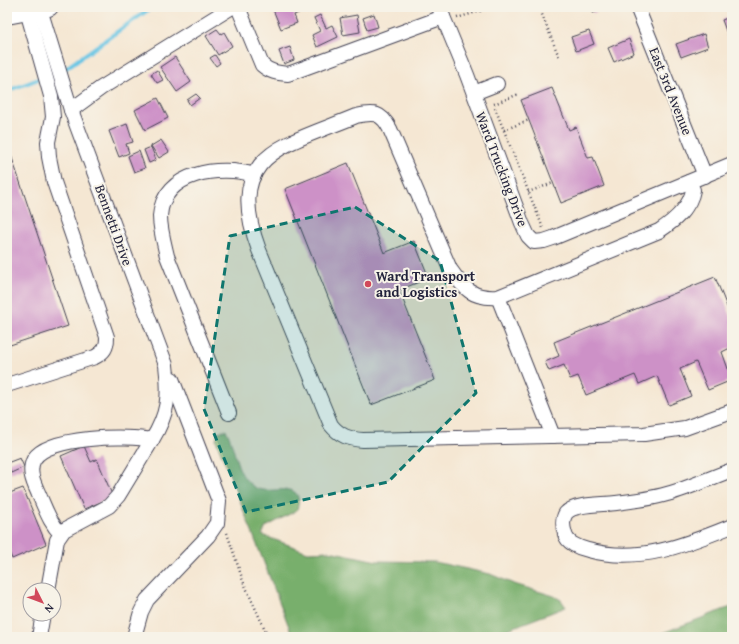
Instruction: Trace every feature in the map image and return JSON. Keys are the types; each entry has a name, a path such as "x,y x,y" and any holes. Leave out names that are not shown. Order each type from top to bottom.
{"main road":[{"path":"7,15 39,9"}],"street":[{"path":"71,110 101,88 232,7"},
{"path":"238,7 262,65 267,70 288,74 442,15"},
{"name":"East 3rd Avenue","path":"637,7 705,176"},
{"path":"7,385 95,357 103,352 107,345 107,337 54,182 48,142 53,107 46,79 39,9"},
{"name":"Bennetti Drive","path":"39,9 71,110 166,365 169,384 168,403 162,423 118,496 109,506 75,523 64,530 61,534"},
{"name":"Ward Trucking Drive","path":"442,15 474,93 528,236 534,242 547,240"},
{"path":"474,93 492,86"},
{"path":"689,182 693,190 689,202 677,217 664,227 498,297 486,298 475,295 465,288 450,269 390,129 385,119 379,115 369,113 356,116 280,148 268,155 259,164 254,175 249,187 248,201 252,232 331,425 339,434 350,439 364,440 662,433 685,428 732,411"},
{"path":"547,240 732,164"},
{"path":"229,413 167,256 160,216 164,202 172,189 187,179 218,170 234,170 254,175"},
{"path":"498,297 553,436"},
{"path":"134,637 147,600 208,536 217,523 219,511 219,501 166,365"},
{"path":"49,582 57,540 61,534 49,518 32,479 31,468 38,454 65,443 119,437 152,440"},
{"path":"732,470 666,494 614,503 576,507 566,514 563,524 565,536 572,544 581,549 601,554 623,556 663,551 686,544 732,526"},
{"path":"39,637 42,622"}],"path":[{"path":"442,15 492,7"},
{"path":"540,7 559,57"},
{"path":"492,86 494,104 547,240"},
{"path":"494,104 519,94"},
{"path":"504,130 529,120"},
{"path":"528,192 553,183"},
{"path":"227,532 243,581 267,637"}],"highlighted area":[{"path":"355,207 440,261 476,393 388,482 246,512 204,409 230,236"}],"green space":[{"path":"226,430 230,437 240,469 249,483 262,490 285,490 292,491 296,494 298,500 297,510 266,527 262,535 308,552 329,551 377,561 435,562 490,574 514,584 554,596 561,600 566,607 488,637 293,637 216,440 218,432"},
{"path":"732,607 732,637 652,637 725,609"}],"building":[{"path":"272,7 304,7 305,10 294,15 297,23 281,29"},
{"path":"591,7 609,7 593,13"},
{"path":"374,14 378,27 367,30 363,18"},
{"path":"320,15 326,28 332,25 338,37 317,47 312,35 320,31 314,18"},
{"path":"357,15 360,32 343,35 340,18"},
{"path":"732,16 732,47 722,20"},
{"path":"217,29 221,34 224,32 232,46 218,55 206,36"},
{"path":"589,31 594,44 576,51 571,37"},
{"path":"704,34 708,47 681,57 676,44"},
{"path":"629,39 634,53 614,62 608,48"},
{"path":"290,47 294,60 284,64 279,51"},
{"path":"215,55 220,63 216,66 210,58"},
{"path":"175,57 191,82 177,92 160,67"},
{"path":"157,70 163,80 157,83 151,74"},
{"path":"552,88 569,130 576,127 588,158 593,157 604,186 561,203 521,100"},
{"path":"196,94 200,98 190,105 187,100"},
{"path":"158,98 168,118 145,130 135,110"},
{"path":"127,124 133,142 126,144 129,153 119,157 109,131"},
{"path":"161,140 169,152 159,158 151,146"},
{"path":"7,143 68,326 10,345 7,335"},
{"path":"151,147 156,160 149,163 144,150"},
{"path":"139,151 145,168 134,172 128,156"},
{"name":"Ward Transport and Logistics","path":"348,163 384,253 414,241 429,278 399,290 435,380 371,405 285,189"},
{"path":"715,277 732,319 732,347 722,352 732,380 708,390 696,362 680,369 691,396 669,405 657,376 639,384 635,375 586,395 578,376 570,379 564,365 549,371 545,362 559,356 554,342"},
{"path":"84,446 91,462 97,459 113,497 84,509 61,456"},
{"path":"20,458 24,467 11,473 7,463"},
{"path":"23,488 46,544 12,559 7,546 7,494"}],"waterway":[{"path":"62,71 152,7"},
{"path":"7,91 44,77"}],"place":[{"name":"Ward Transport and Logistics","path":"368,284"}]}
